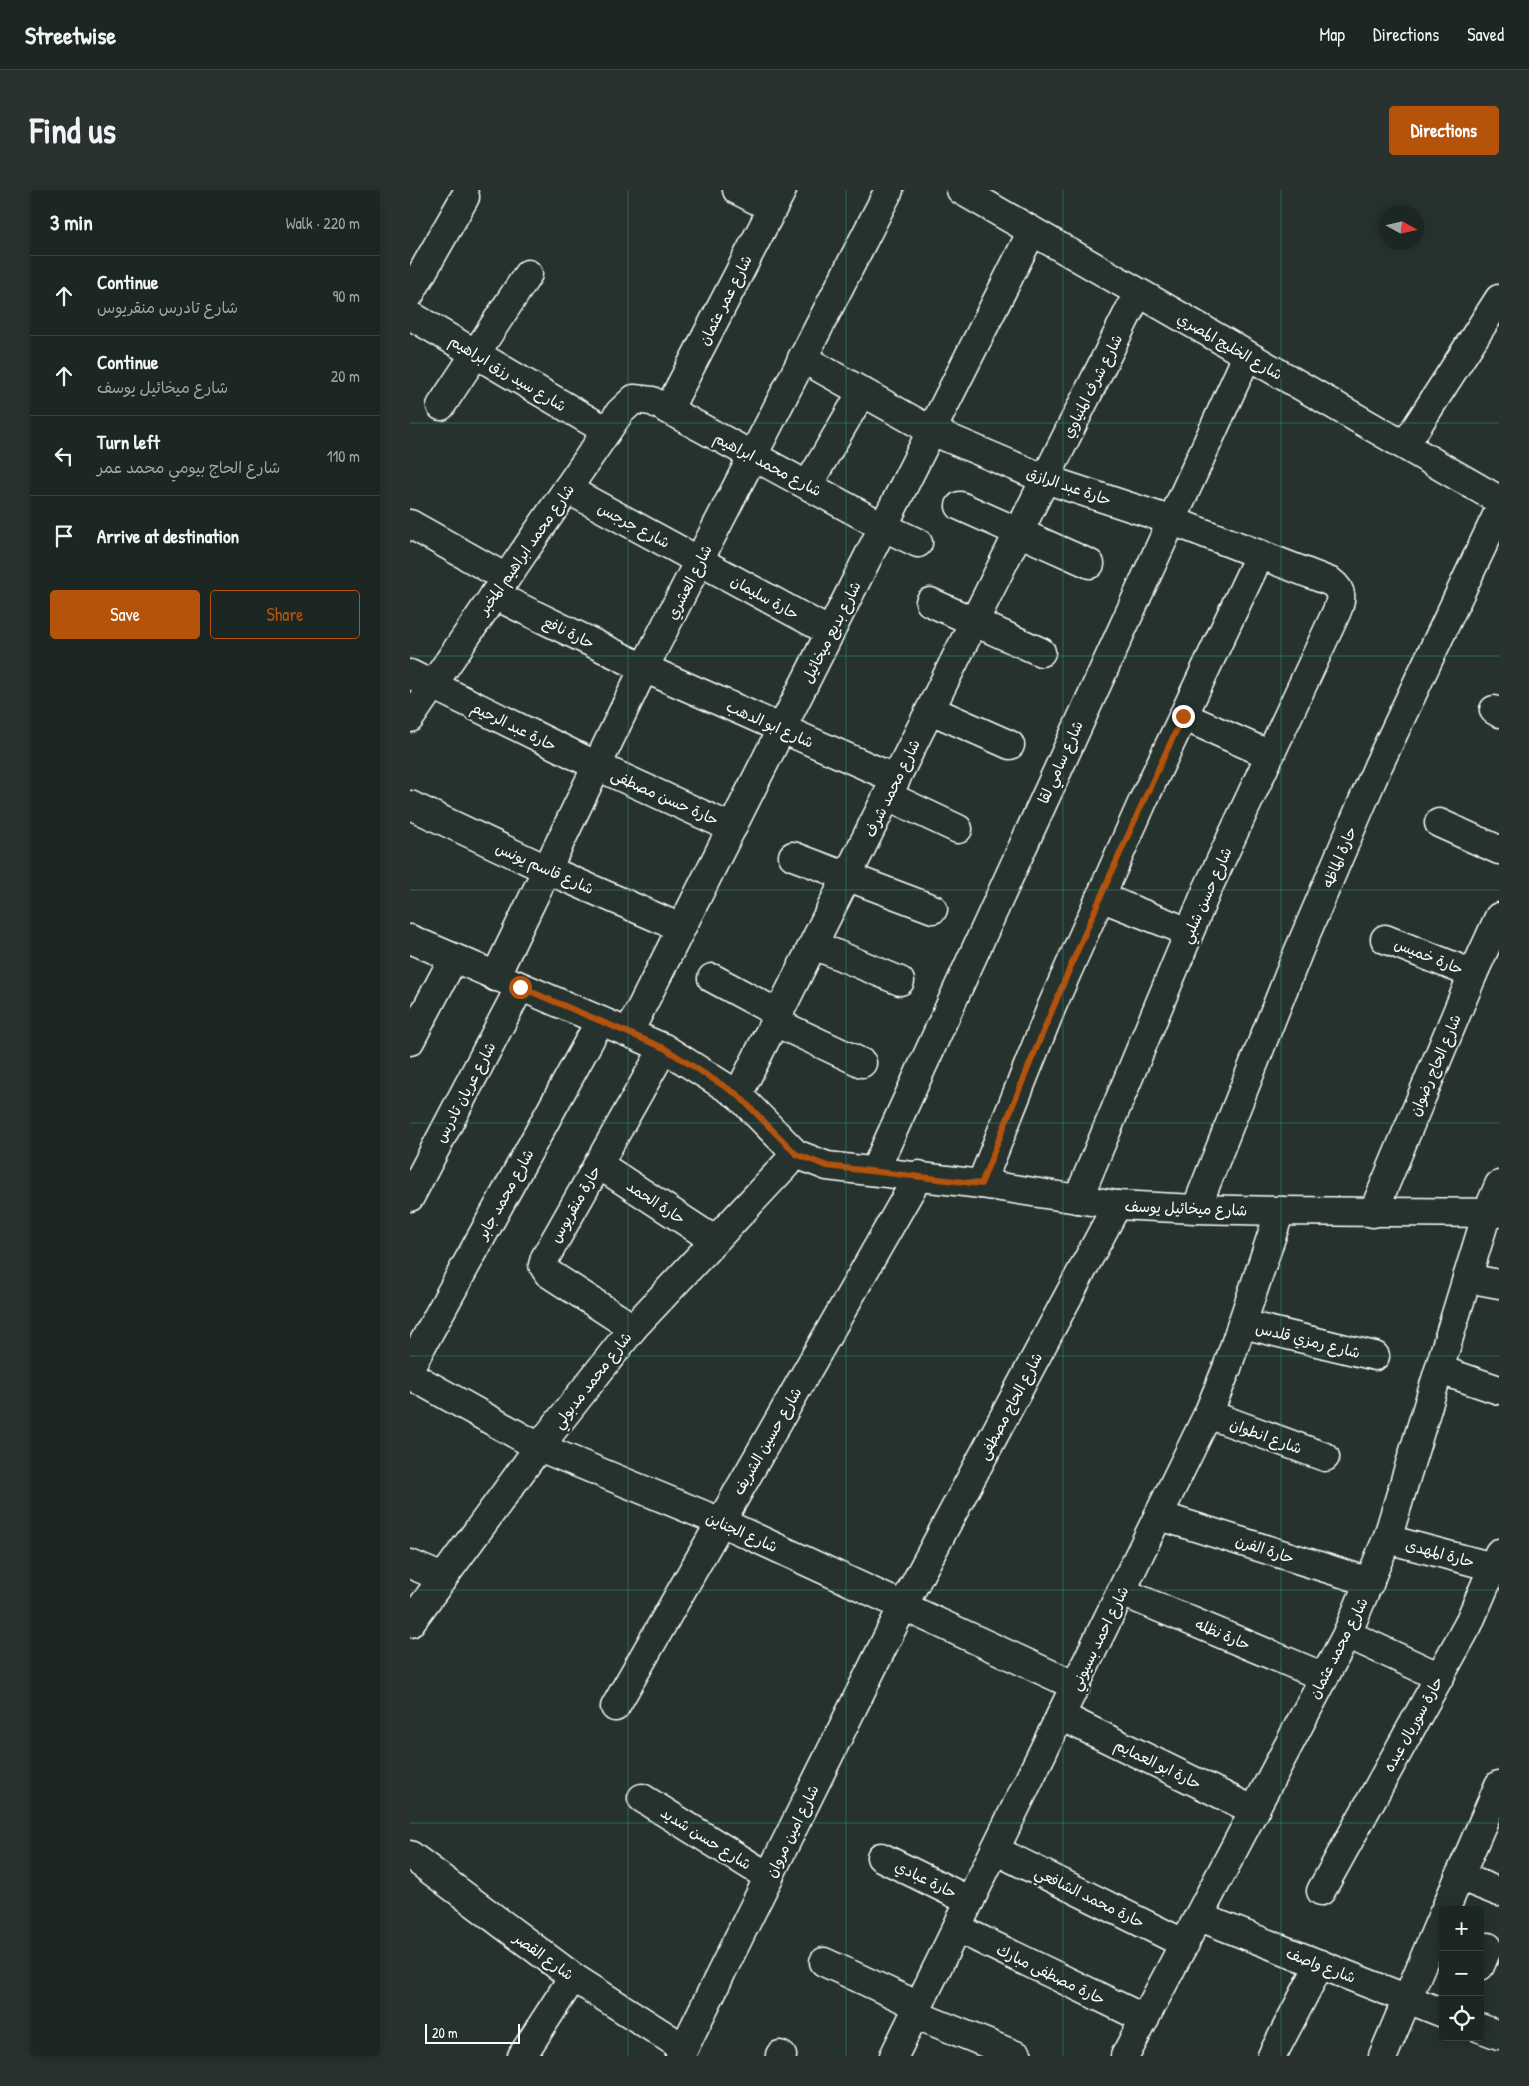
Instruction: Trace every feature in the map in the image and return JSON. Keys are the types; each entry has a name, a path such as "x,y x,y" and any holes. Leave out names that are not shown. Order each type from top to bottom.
{"street":[{"path":"737,190 777,199"},
{"name":"شارع العشري","path":"495,977 644,668 890,190"},
{"name":"شارع الخليج المصري","path":"961,190 1499,500"},
{"path":"410,294 465,197"},
{"name":"شارع عمر عثمان","path":"660,406 777,199"},
{"name":"شارع بديع ميخائيل","path":"629,1032 1032,231"},
{"path":"441,406 528,274"},
{"name":"شارع شرف المنياوي","path":"1045,479 1138,293"},
{"path":"1405,446 1499,299"},
{"name":"شارع سيد رزق ابراهيم","path":"410,315 607,432"},
{"name":"شارع سامي لقا","path":"875,1170 1170,520 1247,356"},
{"name":"حارة عبد الرازق","path":"802,358 932,431 1045,479 1170,520 1331,582 1338,587 1342,595"},
{"path":"808,485 862,392"},
{"name":"شارع محمد ابراهيم المخبر","path":"410,718 421,680 500,587 627,403 634,399 660,406"},
{"name":"شارع محمد ابراهيم","path":"660,406 884,527 918,543"},
{"name":"شارع محمد شرف","path":"738,1095 1045,479"},
{"name":"شارع جرجس","path":"567,489 700,561"},
{"path":"960,506 1090,564"},
{"name":"حارة الماظه","path":"1196,1210 1299,950 1378,766 1499,511"},
{"name":"حارة نافع","path":"410,524 500,587 644,668"},
{"path":"981,1184 1052,1006 1100,896 1260,554"},
{"name":"حارة سليمان","path":"700,561 830,632"},
{"name":"شارع حسن شلبي","path":"1078,1199 1189,932 1340,604 1342,595"},
{"path":"930,602 1041,652"},
{"name":"شارع ابو الدهب","path":"644,668 781,730 892,788 958,829"},
{"name":"حارة عبد الرحيم","path":"421,680 597,766"},
{"path":"931,710 1010,745"},
{"path":"1183,716 1270,755"},
{"name":"حارة حسن مصطفى","path":"597,766 732,828"},
{"name":"شارع قاسم يونس","path":"410,805 548,870 681,928"},
{"path":"1439,823 1499,850"},
{"path":"793,856 933,909"},
{"path":"1100,896 1189,932"},
{"name":"شارع الحاج رضوان","path":"1373,1213 1473,974 1499,917"},
{"name":"حارة خميس","path":"1385,939 1473,974"},
{"path":"410,940 664,1048 738,1095 796,1154"},
{"path":"814,945 900,981"},
{"path":"410,1041 453,959"},
{"path":"712,978 777,1018 862,1063"},
{"name":"شارع عريان تادرس","path":"410,1197 520,987"},
{"name":"شارع محمد جابر","path":"410,1367 600,1021"},
{"name":"حارة منقريوس","path":"633,1328 548,1273 543,1265 545,1258 664,1048"},
{"name":"شارع ميخائيل يوسف","path":"796,1154 827,1166 919,1175 1117,1205 1196,1210 1493,1213"},
{"name":"شارع محمد مدبولي","path":"410,1623 539,1447 633,1328 796,1154"},
{"name":"حارة الحمد","path":"598,1164 714,1240"},
{"name":"شارع حسين الشريف","path":"615,1707 919,1175"},
{"name":"شارع محمد عثمان","path":"1125,2056 1200,1917 1347,1634 1370,1582 1388,1539 1467,1278 1493,1213 1499,1185"},
{"name":"شارع الحاج مصطفى","path":"903,1606 1117,1205"},
{"name":"شارع احمد بسيوني","path":"894,2056 1160,1516 1208,1414 1228,1368 1280,1211"},
{"path":"1467,1278 1499,1284"},
{"name":"شارع رمزي قلدس","path":"1242,1324 1375,1356"},
{"path":"1440,1370 1499,1390"},
{"name":"شارع الجناين","path":"410,1375 539,1447 721,1522 1076,1686"},
{"name":"شارع انطوان","path":"1208,1414 1325,1457"},
{"name":"حارة الفرن","path":"1160,1516 1370,1582"},
{"name":"حارة المهدى","path":"1388,1539 1496,1560"},
{"name":"حارة سوريال عبده","path":"1321,1891 1468,1625 1496,1560"},
{"path":"410,1564 443,1578"},
{"name":"حارة نظله","path":"1122,1592 1324,1677"},
{"name":"شارع امين مروان","path":"682,2052 903,1606"},
{"path":"1347,1634 1440,1677"},
{"name":"حارة ابو العمايم","path":"1061,1716 1254,1811"},
{"name":"شارع حسن شديد","path":"642,1798 769,1877"},
{"path":"1447,1906 1496,1800"},
{"name":"حارة محمد الشافعي","path":"995,1850 1185,1944"},
{"name":"حارة عبادي","path":"881,1857 970,1901"},
{"name":"شارع القصر","path":"413,1863 682,2052"},
{"path":"1459,1876 1499,1892"},
{"name":"شارع واصف","path":"1200,1917 1439,2011"},
{"path":"1383,2056 1439,1923"},
{"name":"حارة مصطفى مبارك","path":"957,1928 1145,2019"},
{"path":"824,1962 916,2010 1018,2056"},
{"path":"1276,2055 1320,1964"},
{"path":"522,2056 573,1977"},
{"path":"1484,2029 1499,2035"}],"route":[{"path":"520,987 664,1048 738,1095 796,1154 827,1166 875,1170 981,1184 1052,1006 1183,716"}]}
